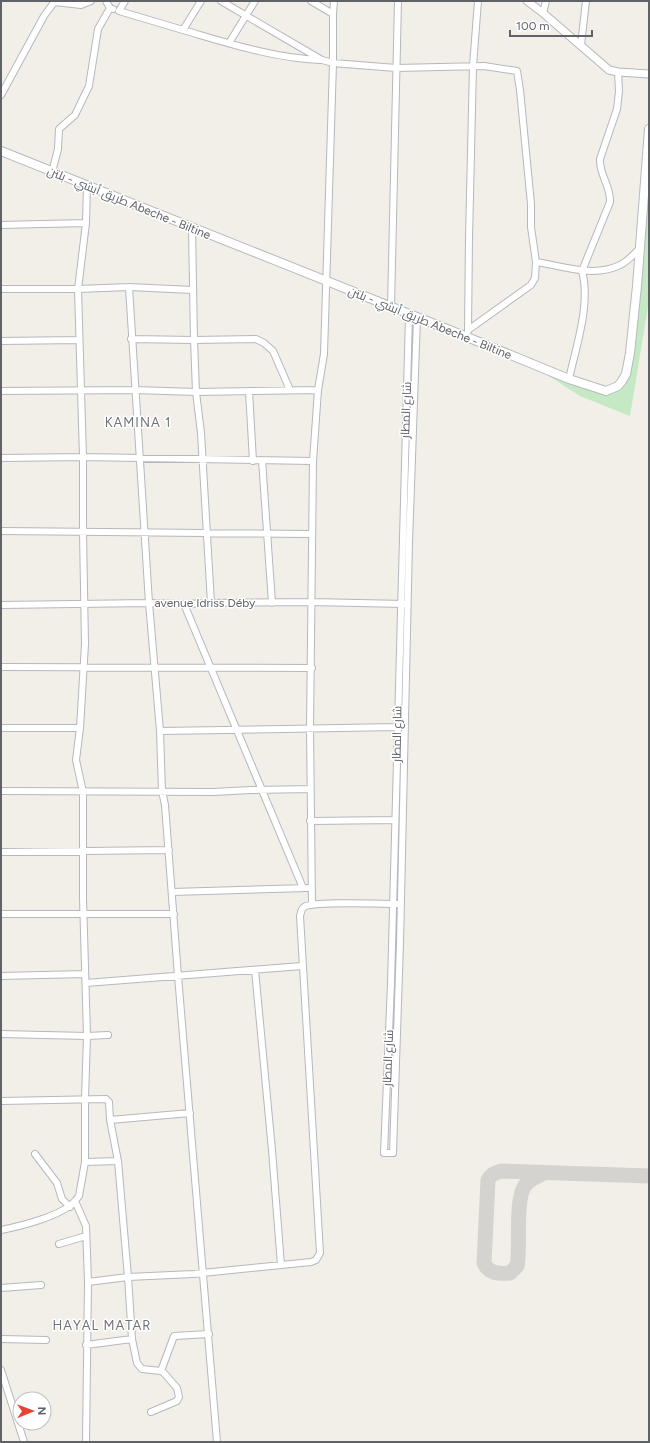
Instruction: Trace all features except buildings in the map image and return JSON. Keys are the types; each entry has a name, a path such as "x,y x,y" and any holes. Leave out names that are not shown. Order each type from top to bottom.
{"main road":[{"name":"طريق أبشي - بلتن Abeche - Biltine","path":"1,151 409,315 468,333 569,379 606,391 618,386 622,381 626,374 630,353 649,129"}],"street":[{"path":"1,95 44,16 55,2 80,4 92,1"},
{"path":"106,1 110,8 119,11 229,43 301,59 396,68 484,66 514,70 517,72 531,204 531,227 536,262 534,278 531,284 468,333"},
{"path":"119,11 125,1"},
{"path":"183,30 200,1"},
{"path":"221,1 322,60"},
{"path":"229,43 255,1"},
{"path":"311,1 333,14"},
{"path":"312,905 310,728 312,668 311,602 313,461 318,390 324,354 334,1"},
{"path":"391,307 398,1"},
{"path":"468,333 468,238 473,66 478,1"},
{"path":"527,1 609,70 649,74"},
{"path":"543,13 546,1"},
{"path":"581,45 586,1"},
{"path":"52,172 58,149 58,129 76,115 89,86 98,29 110,8"},
{"path":"569,379 583,319 584,284 582,271 610,202 611,195 600,166 600,159 617,109 619,91 618,72"},
{"path":"1,1230 25,1225 70,1207 79,1196 85,1162 87,1036 83,914 83,792 76,760 80,728 84,667 82,391 78,289 86,224 87,186"},
{"path":"1,225 86,224"},
{"path":"192,228 196,392 201,433 211,603"},
{"path":"536,262 582,271 598,270 619,266 628,260 639,249"},
{"path":"1,289 78,289 129,287 193,290"},
{"path":"129,287 131,339 149,603 160,731 162,791 166,805 178,976 204,1272 217,1442"},
{"name":"شارع المطار","path":"409,315 391,984 384,1153 393,1154 401,904 409,542 417,318"},
{"path":"131,339 256,339 264,343 273,351 290,390"},
{"path":"1,341 79,340"},
{"path":"1,391 135,390 196,392 318,390"},
{"path":"249,391 253,460"},
{"path":"405,444 413,444"},
{"path":"1,458 83,457 313,461"},
{"path":"262,460 272,603"},
{"path":"1,531 312,534"},
{"path":"402,542 409,542"},
{"name":"avenue Idriss Déby","path":"1,605 311,602 401,603 408,605"},
{"path":"184,604 212,668 261,790 304,888"},
{"path":"1,667 312,668"},
{"path":"160,731 397,727"},
{"path":"1,728 80,728"},
{"path":"1,791 213,792 310,789"},
{"path":"310,821 395,820"},
{"path":"1,852 169,850"},
{"path":"172,892 312,888"},
{"path":"88,1282 128,1277 281,1266 316,1260 320,1253 302,966 301,910 304,907 312,905 401,904"},
{"path":"1,914 174,914"},
{"path":"86,983 302,966"},
{"path":"255,970 281,1266"},
{"path":"1,976 85,974"},
{"path":"1,1034 108,1035"},
{"path":"1,1101 106,1099 109,1102 110,1120 118,1161 132,1339 140,1367 142,1369 161,1371 177,1388 179,1397 177,1401 151,1412"},
{"path":"110,1120 190,1113"},
{"path":"35,1154 57,1183 62,1199 70,1207"},
{"path":"85,1162 118,1161"},
{"path":"75,1201 86,1226 88,1282 86,1345 86,1442"},
{"path":"59,1244 86,1236"},
{"path":"1,1288 41,1285"},
{"path":"161,1371 174,1336 209,1334"},
{"path":"1,1339 46,1340"},
{"path":"86,1345 132,1339"},
{"path":"1,1370 24,1442"}],"green space":[{"path":"649,183 649,300 630,416 580,396 507,349 604,388 615,388 626,371"}],"taxiway":[{"path":"544,1173 528,1182 522,1191 519,1211 517,1266 510,1273 499,1273 492,1271 486,1267 484,1263 488,1180 493,1174 501,1171 649,1176"}],"district":[{"name":"KAMINA 1","path":"138,422"},
{"name":"HAYAL MATAR","path":"102,1325"}]}
